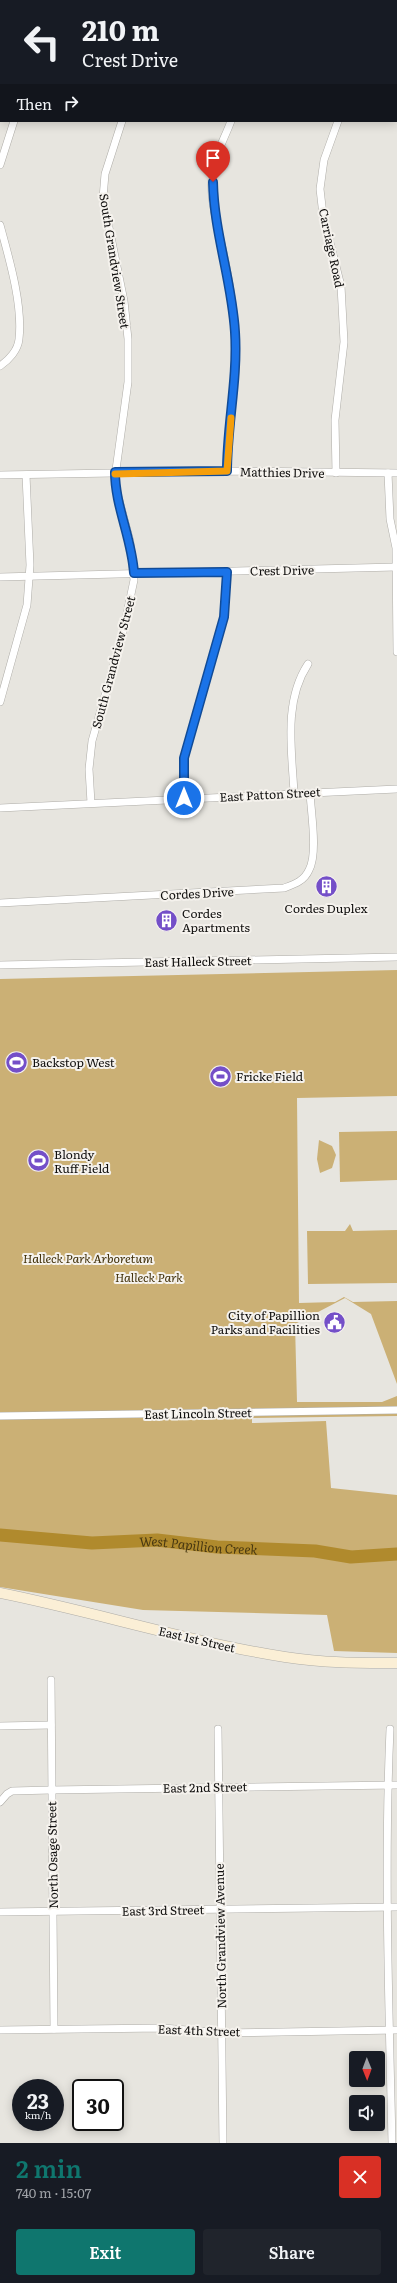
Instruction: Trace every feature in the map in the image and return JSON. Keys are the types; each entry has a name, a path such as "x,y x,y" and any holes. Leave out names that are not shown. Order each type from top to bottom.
{"main road":[{"name":"East 1st Street","path":"0,1592 264,1654 326,1662 397,1663"}],"street":[{"path":"0,165 14,122"},
{"name":"South Grandview Street","path":"91,803 89,769 92,742 123,632 134,573 130,541 118,496 115,472 128,382 128,339 124,301 103,198 104,174 122,122"},
{"path":"227,471 228,443 236,359 235,332 232,293 214,210 213,182 214,164 231,122"},
{"name":"Carriage Road","path":"336,473 335,420 344,342 341,286 323,215 320,189 324,160 338,122"},
{"path":"0,225 16,294 19,340 11,356 0,366"},
{"name":"Matthies Drive","path":"0,474 227,471 397,473"},
{"path":"388,473 390,519 396,548 397,652"},
{"path":"0,702 27,604 30,576 26,474"},
{"name":"Crest Drive","path":"0,577 396,567"},
{"path":"184,798 184,758 224,617 227,572"},
{"path":"294,793 291,720 294,696 308,664"},
{"name":"East Patton Street","path":"0,808 397,788"},
{"name":"Cordes Drive","path":"0,903 284,888 296,884 305,877 313,861 310,792"},
{"name":"East Halleck Street","path":"0,965 397,956"},
{"name":"East Lincoln Street","path":"0,1416 397,1410"},
{"name":"North Osage Street","path":"51,1680 54,2029"},
{"path":"0,1726 51,1725"},
{"name":"North Grandview Avenue","path":"218,1729 217,1787 223,2143"},
{"path":"390,1729 388,1785 388,1907 394,2030 392,2143"},
{"name":"East 2nd Street","path":"0,1802 7,1794 14,1792 51,1790 397,1785"},
{"name":"East 3rd Street","path":"0,1912 397,1907"},
{"name":"East 4th Street","path":"0,2030 163,2028 222,2033 394,2030"}],"green space":[{"name":"Halleck Park","path":"397,970 397,1096 297,1098 299,1303 335,1302 344,1297 353,1302 397,1301 397,1384 371,1314 345,1298 295,1324 297,1402 382,1402 397,1396 397,1416 252,1418 252,1423 326,1421 331,1488 397,1495 397,1653 334,1651 327,1615 143,1610 0,1587 0,979"},
{"path":"397,1131 397,1180 340,1182 339,1132"},
{"path":"319,1140 332,1146 336,1155 332,1168 320,1173 317,1159"},
{"path":"350,1224 353,1231 397,1230 397,1283 308,1284 307,1231 345,1231"}],"waterway":[{"name":"West Papillion Creek","path":"0,1535 92,1543 157,1540 217,1547 315,1551 351,1557 397,1554"}],"slow traffic":[{"path":"115,474 115,472 227,471 231,418"}],"place":[{"name":"Cordes Duplex","path":"326,887"},
{"name":"Cordes Apartments","path":"166,920"},
{"name":"Backstop West","path":"17,1062"},
{"name":"Fricke Field","path":"220,1076"},
{"name":"Blondy Ruff Field","path":"39,1161"},
{"name":"City of Papillion Parks and Facilities","path":"335,1322"}],"route":[{"path":"184,798 184,758 191,727 224,617 227,598 227,572 134,573 134,562 118,496 115,472 227,471 228,443 234,397 236,359 235,332 232,293 214,210 213,182"}],"park label":[{"name":"Halleck Park Arboretum","path":"88,1258"}]}
